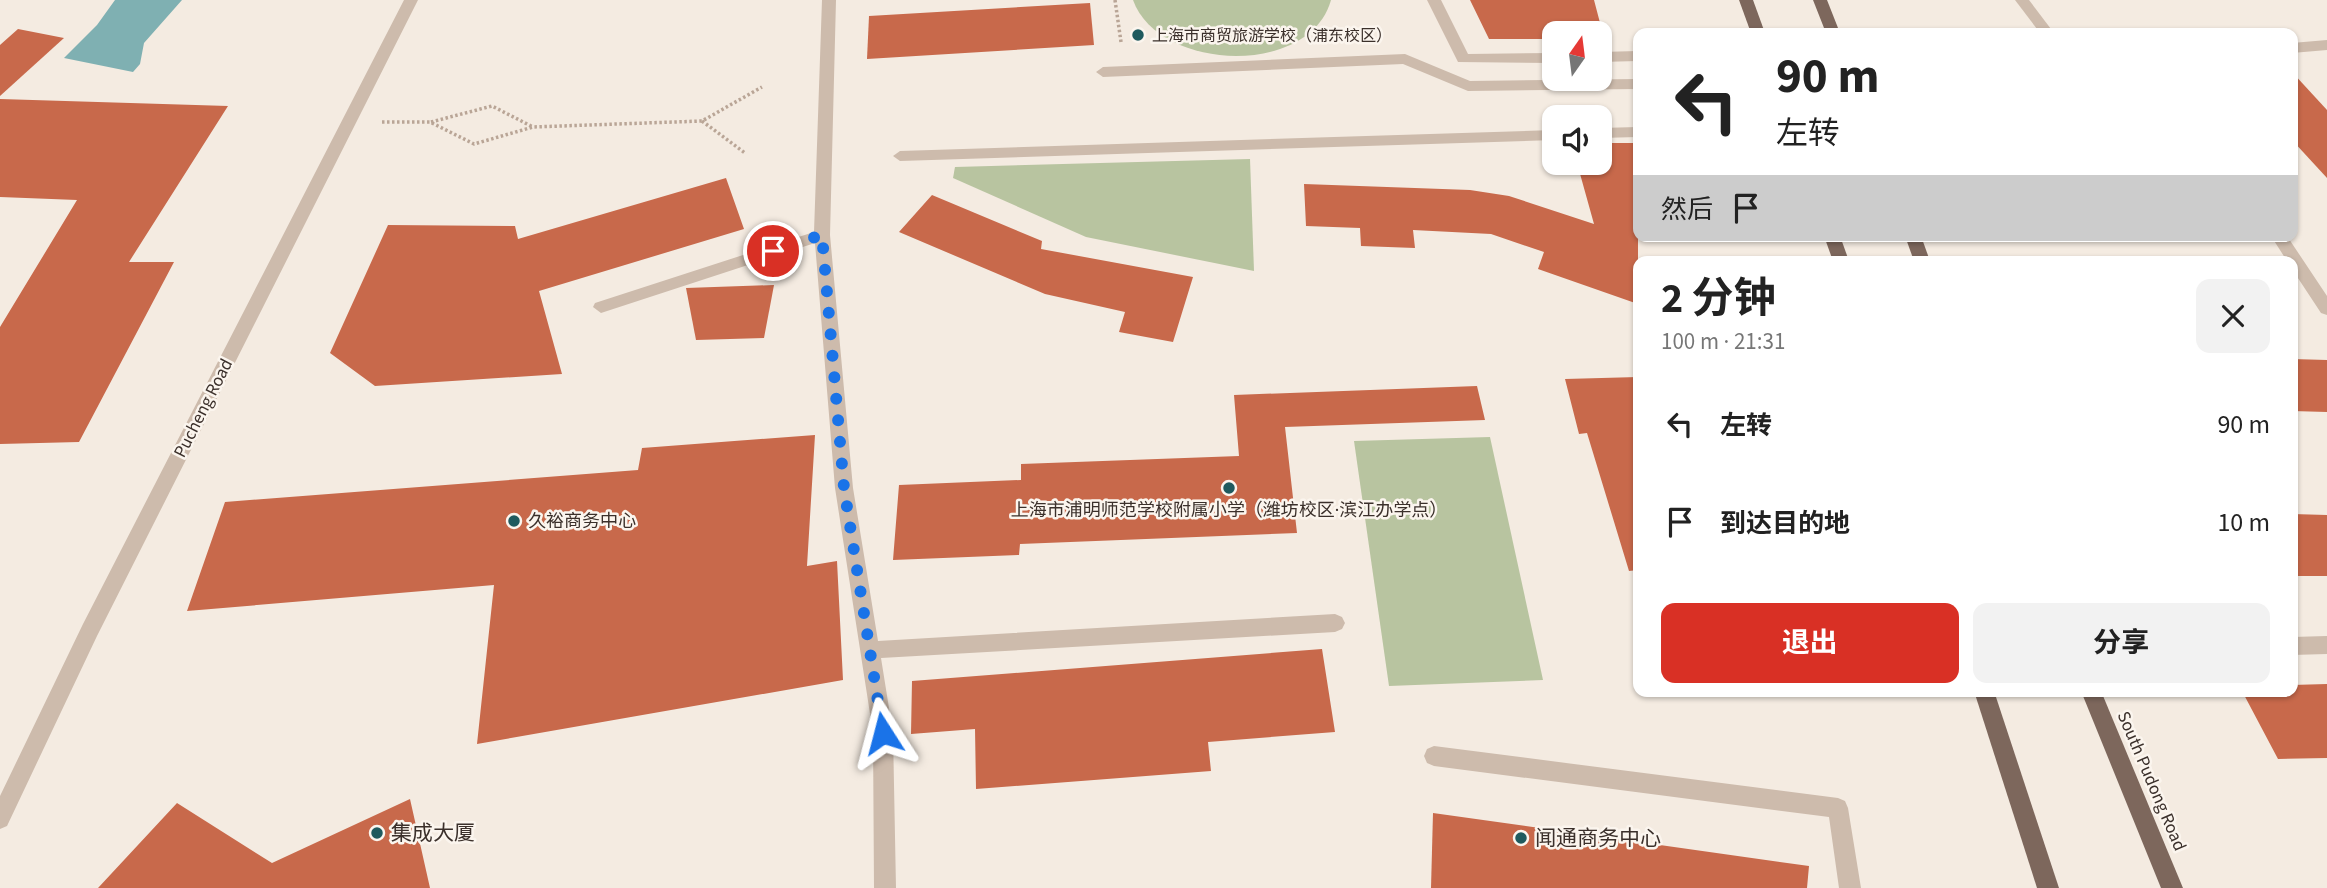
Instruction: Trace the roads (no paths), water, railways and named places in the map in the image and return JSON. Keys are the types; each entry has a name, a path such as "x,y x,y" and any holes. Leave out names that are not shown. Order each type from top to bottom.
{"main road":[{"path":"1746,0 1756,28"},
{"path":"1820,0 1831,28"},
{"path":"1986,697 2048,888"},
{"name":"South Pudong Road","path":"2093,697 2172,888"}],"street":[{"name":"Pucheng Road","path":"0,819 90,630 411,0"},
{"path":"829,0 822,235 844,488 883,733 885,888"},
{"path":"1434,0 1462,59 1542,58"},
{"path":"2022,0 2043,28"},
{"path":"2298,47 2327,45"},
{"path":"1612,57 1633,56"},
{"path":"1103,72 1405,59 1468,86 1633,85"},
{"path":"1612,133 1633,132"},
{"path":"900,156 1542,135"},
{"path":"601,307 822,235"},
{"path":"2298,265 2327,309"},
{"path":"870,650 1335,623"},
{"path":"2298,646 2327,645"},
{"path":"1434,756 1838,807 1850,888"}],"water":[{"path":"115,0 182,0 144,43 140,64 133,72 64,58 97,25"}],"place":[{"name":"上海市商贸旅游学校（浦东校区）","path":"1138,35"},
{"name":"上海市浦明师范学校附属小学（潍坊校区·滨江办学点）","path":"1229,488"},
{"name":"久裕商务中心","path":"514,521"},
{"name":"集成大厦","path":"377,833"},
{"name":"闻通商务中心","path":"1521,838"}]}
